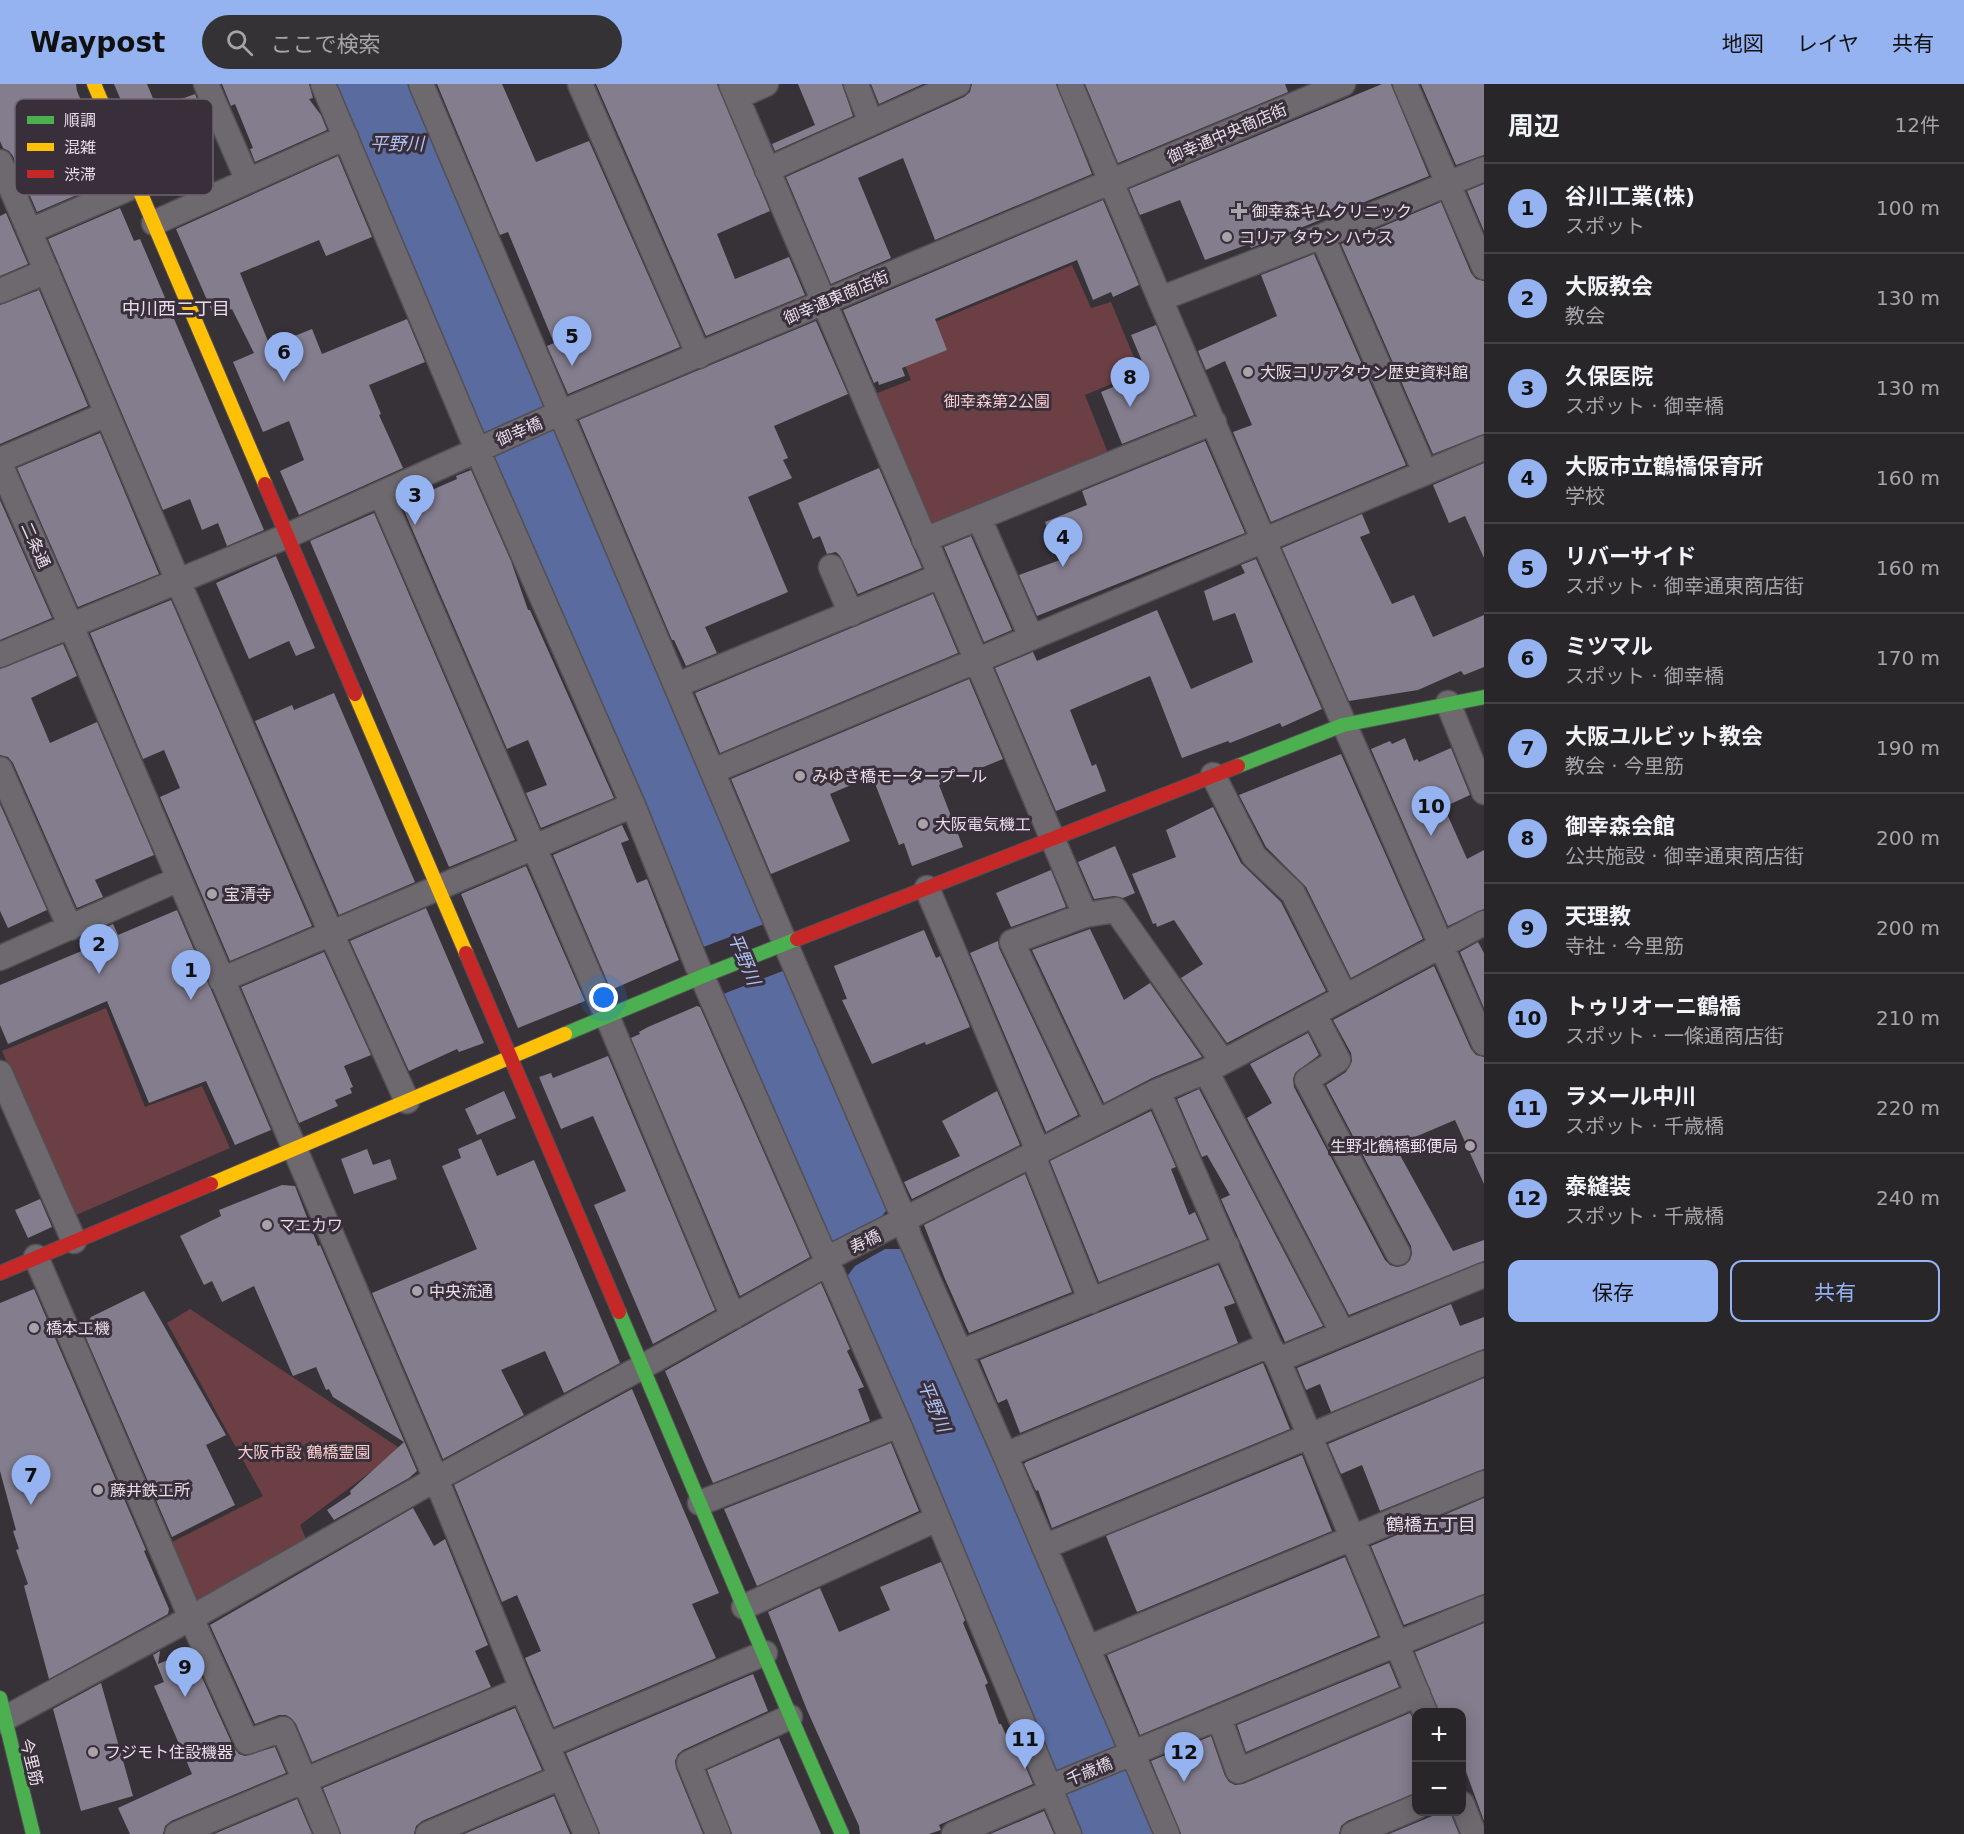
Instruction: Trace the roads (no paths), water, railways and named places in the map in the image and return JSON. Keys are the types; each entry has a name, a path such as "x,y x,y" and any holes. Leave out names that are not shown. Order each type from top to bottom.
{"street":[{"path":"94,84 100,99"},
{"path":"206,84 212,99"},
{"path":"323,84 481,447 705,975 830,1260 937,1519 1053,1788 1069,1834"},
{"path":"422,84 557,414 677,685 782,944 901,1223 961,1352 1088,1648 1127,1756 1167,1834"},
{"path":"580,84 699,356"},
{"path":"766,84 734,90 1085,915"},
{"path":"856,84 872,123"},
{"path":"767,170 958,84"},
{"path":"1070,84 1160,300 1343,725 1484,1043"},
{"name":"御幸通中央商店街","path":"1111,183 1343,84"},
{"path":"1405,84 1484,267"},
{"path":"213,100 248,181"},
{"path":"154,223 346,137"},
{"path":"0,162 178,581 331,933 407,1101"},
{"path":"1160,300 1484,169"},
{"name":"御幸通東商店街","path":"557,414 1111,183"},
{"path":"30,231 113,195"},
{"path":"141,195 842,1834"},
{"path":"1322,236 1425,472"},
{"path":"0,291 47,271"},
{"path":"0,462 107,414"},
{"name":"御幸橋","path":"0,655 287,536 557,414"},
{"path":"924,540 1214,422"},
{"path":"713,771 1484,448"},
{"name":"二条通","path":"0,462 436,1479 522,1689 586,1834"},
{"path":"381,494 607,1016 733,1317"},
{"path":"979,518 1031,637"},
{"path":"831,567 851,614"},
{"path":"677,685 940,576"},
{"path":"0,1273 705,975 1213,775 1343,725 1484,697"},
{"path":"1448,703 1484,792"},
{"path":"0,769 70,927"},
{"path":"1213,775 1254,856 1293,893 1345,997"},
{"path":"221,980 633,805"},
{"path":"0,958 179,879"},
{"path":"927,888 1036,1155 1092,1301"},
{"path":"1097,1122 1012,942 1085,915 1116,910 1214,1067 1342,1332"},
{"name":"寿橋","path":"2,1712 191,1618 436,1479 733,1317 830,1260 1158,1091 1214,1067 1484,923"},
{"path":"1314,1014 1338,1060 1307,1080 1398,1253"},
{"path":"0,1073 74,1241"},
{"path":"1158,1091 1311,1437 1421,1703 1238,1771 1220,1717"},
{"path":"961,1352 1227,1245"},
{"path":"36,1257 191,1618 247,1742 283,1730 327,1834"},
{"path":"1005,1455 1274,1352 1342,1332 1484,1275"},
{"path":"1044,1547 1484,1363"},
{"path":"700,1503 899,1425"},
{"path":"1088,1648 1484,1483"},
{"path":"744,1607 937,1519"},
{"name":"千歳橋","path":"954,1834 1127,1756 1484,1608"},
{"path":"548,1745 765,1653"},
{"path":"177,1834 522,1689"},
{"name":"今里筋","path":"2,1712 33,1834"},
{"path":"718,1834 689,1762 790,1717"},
{"path":"428,1834 561,1778"},
{"path":"1353,1834 1412,1809"},
{"path":"1466,1816 1474,1834"}],"water":[{"name":"平野川","path":"333,84 410,84 1155,1834 1078,1834"}],"place":[{"name":"御幸森キムクリニック","path":"1239,211"},
{"name":"コリア タウン ハウス","path":"1227,237"},
{"name":"リバーサイド","path":"572,366"},
{"name":"大阪コリアタウン歴史資料館","path":"1248,372"},
{"name":"ミツマル","path":"284,382"},
{"name":"御幸森会館","path":"1130,407"},
{"name":"久保医院","path":"415,525"},
{"name":"大阪市立鶴橋保育所","path":"1063,567"},
{"name":"みゆき橋モータープール","path":"800,776"},
{"name":"大阪電気機工","path":"923,824"},
{"name":"トゥリオーニ鶴橋","path":"1431,836"},
{"name":"宝清寺","path":"212,894"},
{"name":"大阪教会","path":"99,974"},
{"name":"谷川工業(株)","path":"191,1000"},
{"name":"生野北鶴橋郵便局","path":"1470,1146"},
{"name":"マエカワ","path":"267,1225"},
{"name":"中央流通","path":"417,1291"},
{"name":"橋本工機","path":"34,1328"},
{"name":"藤井鉄工所","path":"98,1490"},
{"name":"大阪ユルビット教会","path":"31,1505"},
{"name":"天理教","path":"185,1697"},
{"name":"フジモト住設機器","path":"93,1752"},
{"name":"ラメール中川","path":"1025,1769"},
{"name":"泰縫装","path":"1184,1782"}],"district":[{"name":"中川西二丁目","path":"176,309"},
{"name":"鶴橋五丁目","path":"1431,1525"}],"park label":[{"name":"御幸森第2公園","path":"997,401"},
{"name":"大阪市設 鶴橋霊園","path":"304,1452"}]}
